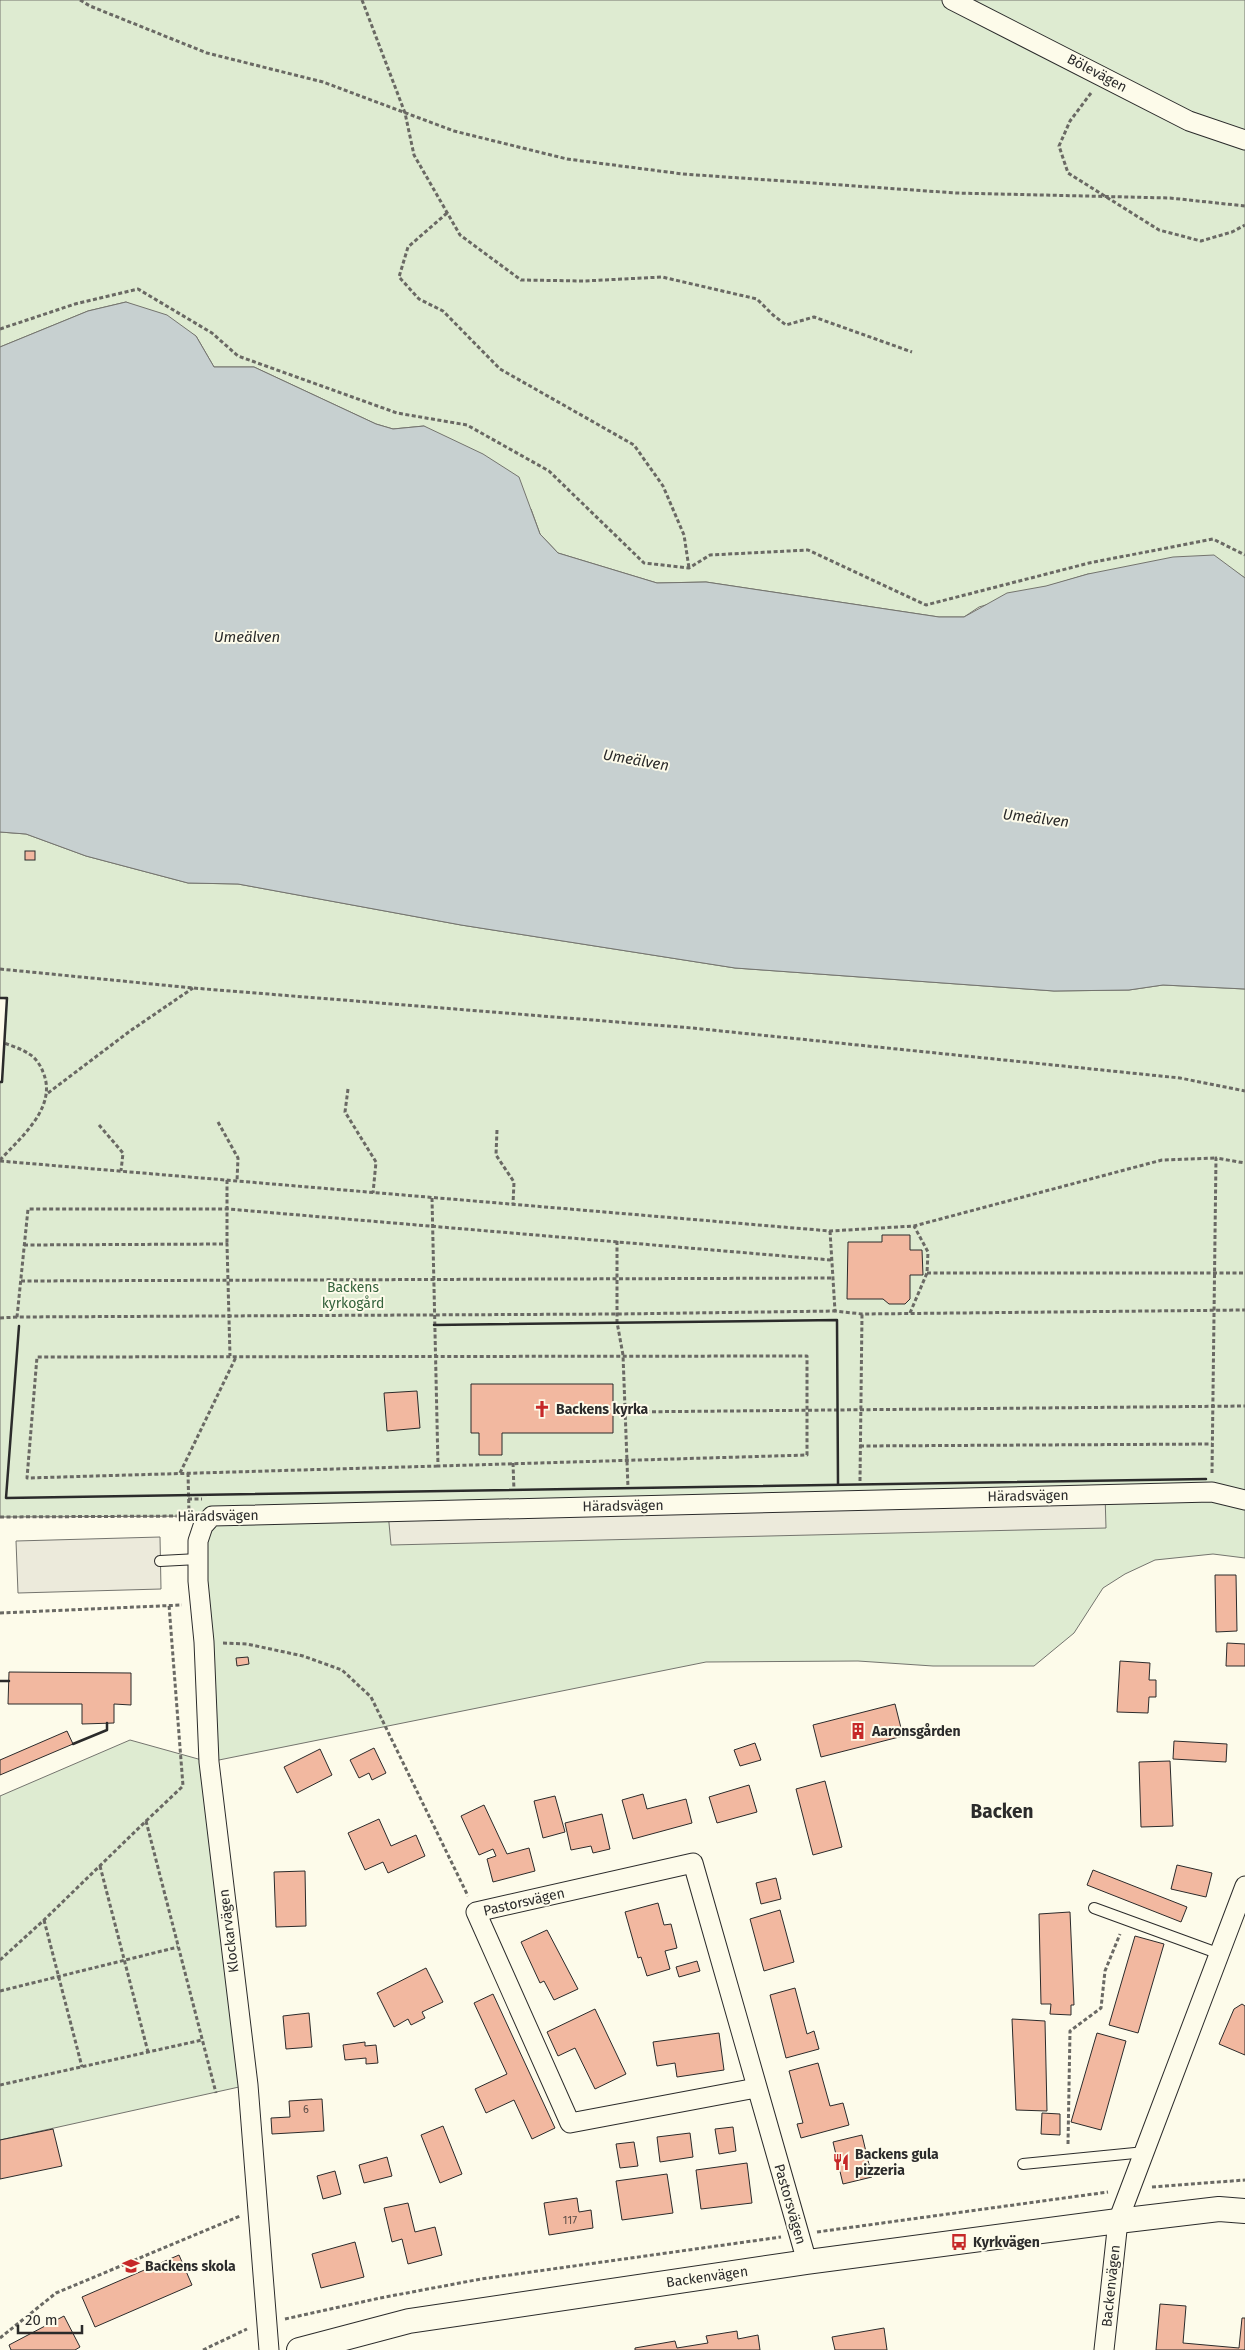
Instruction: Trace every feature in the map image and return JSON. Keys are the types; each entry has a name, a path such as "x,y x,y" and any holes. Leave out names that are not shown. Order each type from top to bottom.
{"street":[{"name":"Bölevägen","path":"952,0 1189,121 1245,140"},
{"name":"Häradsvägen","path":"212,1516 1212,1492 1245,1500"},
{"name":"Klockarvägen","path":"212,1516 203,1526 198,1541 209,1762 248,2085 256,2209 269,2350"},
{"name":"Pastorsvägen","path":"756,2088 570,2123 476,1912 693,1863 807,2262"},
{"path":"1118,2221 1245,1886"},
{"name":"Backenvägen","path":"299,2350 409,2320 807,2262 1118,2221 1220,2209 1245,2211"},
{"name":"Backenvägen","path":"1104,2350 1118,2221"}],"lane":[{"path":"160,1561 198,1559"},
{"path":"1094,1908 1220,1954"},
{"path":"1023,2164 1145,2152"}],"path":[{"path":"80,0 90,6 207,53 323,82 454,131 567,159 683,174 956,193 1170,198 1245,206"},
{"path":"362,0 405,113 414,155 460,235 521,280 584,281 662,277 756,299 772,315 786,325 814,317 912,352"},
{"path":"1101,75 1095,89 1070,121 1058,146 1068,172 1109,196 1159,230 1201,241 1232,232 1245,225"},
{"path":"447,213 408,247 400,277 419,299 443,311 500,369 634,445 663,486 684,534 689,568"},
{"path":"0,329 75,304 138,289 212,333 238,356 397,413 467,425 549,472 644,563 689,568 710,555 808,550 926,605 1089,563 1213,539 1245,555"},
{"path":"0,968 193,988 692,1028 1180,1078 1245,1091"},
{"path":"48,1093 130,1031 193,988"},
{"path":"0,1160 40,1112 48,1093 47,1081 42,1068 30,1054 4,1043"},
{"path":"348,1089 345,1112 376,1162 373,1193"},
{"path":"218,1122 238,1158 237,1181"},
{"path":"99,1125 123,1153 121,1171"},
{"path":"498,1130 496,1155 514,1182 513,1204"},
{"path":"0,1160 830,1231 914,1226 1162,1160 1216,1158 1245,1163"},
{"path":"1212,1492 1216,1158"},
{"path":"227,1180 227,1279 230,1356"},
{"path":"432,1198 432,1278 438,1466"},
{"path":"17,1317 28,1209 228,1208 831,1260"},
{"path":"910,1314 927,1273 928,1252 914,1226"},
{"path":"830,1231 835,1311"},
{"path":"617,1241 616,1314 623,1355 629,1506"},
{"path":"24,1246 227,1244"},
{"path":"927,1273 1245,1273"},
{"path":"21,1281 832,1278"},
{"path":"0,1318 835,1311 862,1314 910,1314 1245,1310"},
{"path":"860,1500 862,1314"},
{"path":"435,1355 807,1356 807,1455 28,1478 37,1357 435,1355"},
{"path":"180,1473 236,1356"},
{"path":"626,1412 1245,1406"},
{"path":"860,1446 1212,1444"},
{"path":"513,1463 514,1494"},
{"path":"188,1473 189,1516"},
{"name":"Häradsvägen","path":"0,1517 212,1516"},
{"path":"0,1613 200,1604"},
{"path":"0,1960 182,1786 169,1605"},
{"path":"204,1642 247,1644 303,1656 342,1670 371,1697 476,1912"},
{"path":"146,1820 216,2093"},
{"path":"100,1866 148,2052"},
{"path":"44,1920 82,2067"},
{"path":"1068,2160 1070,2032 1101,2008 1104,1970 1125,1920"},
{"path":"0,1991 178,1947"},
{"path":"0,2085 202,2040"},
{"path":"202,2350 249,2328 268,2323 380,2298 481,2279 1131,2189 1245,2180"},
{"path":"0,2338 56,2293 256,2209"}],"green space":[{"path":"0,0 1245,0 1245,578 1239,574 1088,574 979,607 964,617 939,617 706,582 657,583 558,553 540,534 531,509 424,426 393,429 376,424 254,367 214,367 196,336 126,302 88,311 0,347"},
{"name":"Backens kyrkogård","path":"0,832 26,834 86,856 188,883 238,884 461,925 735,968 1054,991 1129,990 1163,985 1245,989 1245,1558 1213,1554 1155,1560 1125,1574 1103,1588 1074,1633 1034,1666 933,1666 858,1661 706,1662 209,1762 198,1581 211,1516 0,1517 0,1082 2,1081 7,999 0,998"},
{"path":"130,1740 209,1762 248,2085 0,2140 0,1796"}],"shaded area":[{"path":"1105,1494 1106,1528 391,1545 388,1512"},
{"path":"160,1537 161,1589 18,1593 16,1541"}],"water":[{"name":"Umeälven","path":"126,302 167,315 196,336 214,367 254,367 376,424 393,429 424,426 483,454 519,477 540,534 558,553 657,583 706,582 939,617 964,617 1007,593 1173,557 1214,555 1245,578 1245,989 1163,985 1129,990 1054,991 735,968 461,925 238,884 188,883 86,856 26,834 0,832 0,347 88,311"}],"building":[{"path":"25,851 35,851 35,860 25,860"},
{"path":"882,1235 910,1235 910,1250 922,1250 923,1275 910,1275 910,1299 905,1304 889,1304 883,1299 847,1299 848,1242 882,1242"},
{"name":"Backens kyrka","path":"471,1384 613,1384 613,1433 502,1433 502,1455 479,1455 479,1433 471,1433"},
{"path":"417,1391 420,1428 387,1431 384,1393"},
{"path":"1215,1575 1236,1575 1237,1631 1216,1632"},
{"path":"1227,1643 1245,1644 1245,1666 1226,1666"},
{"path":"248,1657 249,1664 237,1666 236,1658"},
{"path":"1120,1661 1150,1663 1149,1680 1156,1680 1156,1697 1149,1697 1148,1713 1117,1712"},
{"path":"9,1672 131,1673 131,1705 114,1704 114,1723 82,1724 82,1704 8,1704"},
{"name":"Aaronsgården","path":"895,1704 903,1736 821,1757 813,1725"},
{"path":"67,1731 73,1744 0,1775 0,1760"},
{"path":"1174,1741 1227,1744 1226,1762 1173,1759"},
{"path":"755,1743 761,1760 740,1766 734,1750"},
{"path":"374,1748 386,1773 372,1780 369,1773 359,1778 350,1760"},
{"path":"320,1749 332,1775 297,1793 284,1767"},
{"path":"1170,1761 1173,1826 1141,1827 1139,1762"},
{"path":"825,1781 842,1847 813,1855 796,1789"},
{"path":"749,1785 757,1812 717,1823 709,1797"},
{"path":"643,1794 647,1809 686,1799 692,1823 633,1839 622,1800"},
{"path":"555,1796 565,1832 543,1838 534,1801"},
{"path":"484,1805 507,1854 529,1848 535,1871 493,1882 487,1859 496,1856 493,1849 479,1855 461,1816"},
{"path":"602,1814 610,1849 593,1853 591,1846 571,1850 565,1823"},
{"path":"379,1819 391,1846 416,1835 425,1856 388,1873 383,1862 365,1870 348,1833"},
{"path":"1177,1865 1212,1873 1206,1897 1171,1889"},
{"path":"1093,1870 1187,1907 1181,1922 1087,1885"},
{"path":"305,1871 306,1926 276,1927 274,1872"},
{"path":"776,1878 781,1899 761,1904 756,1883"},
{"path":"658,1903 664,1925 671,1924 677,1948 665,1951 670,1969 647,1976 641,1957 638,1958 625,1912"},
{"path":"780,1910 794,1962 764,1971 750,1919"},
{"path":"1070,1912 1074,2005 1071,2005 1071,2015 1050,2014 1051,2004 1041,2004 1039,1914"},
{"path":"547,1930 578,1989 554,2000 544,1981 540,1983 521,1942"},
{"path":"1135,1936 1164,1944 1138,2033 1109,2025"},
{"path":"697,1961 700,1971 679,1977 676,1967"},
{"path":"426,1968 443,2002 422,2012 425,2018 411,2025 408,2019 394,2027 377,1993"},
{"path":"795,1988 807,2034 814,2031 819,2049 786,2058 770,1995"},
{"path":"493,1994 555,2128 532,2139 514,2100 486,2113 475,2089 507,2074 474,2003"},
{"path":"1242,2004 1245,2006 1245,2055 1219,2044 1234,2009"},
{"path":"595,2009 626,2074 595,2089 575,2048 558,2056 547,2032"},
{"path":"309,2013 312,2047 286,2049 283,2016"},
{"path":"1012,2019 1045,2021 1047,2111 1016,2110"},
{"path":"719,2033 724,2070 677,2077 675,2063 657,2066 653,2042"},
{"path":"1097,2033 1126,2041 1101,2130 1071,2122"},
{"path":"365,2042 365,2046 376,2045 378,2063 366,2064 366,2058 345,2060 343,2045"},
{"path":"818,2063 830,2106 843,2103 849,2125 801,2138 797,2124 803,2123 789,2071"},
{"path":"322,2099 324,2131 272,2134 271,2118 290,2117 289,2101"},
{"path":"1042,2113 1060,2114 1060,2135 1041,2134"},
{"path":"443,2126 462,2174 440,2183 421,2135"},
{"path":"733,2127 736,2151 719,2154 715,2129"},
{"path":"53,2129 62,2166 0,2179 0,2140"},
{"path":"690,2133 693,2157 660,2162 657,2137"},
{"path":"862,2135 872,2177 843,2184 833,2142"},
{"path":"634,2142 638,2166 620,2168 616,2144"},
{"path":"387,2157 392,2176 364,2183 359,2165"},
{"path":"747,2163 752,2203 701,2209 696,2170"},
{"path":"335,2171 341,2194 323,2199 317,2176"},
{"path":"667,2174 673,2213 622,2220 616,2181"},
{"path":"577,2198 579,2212 591,2210 593,2228 549,2235 544,2203"},
{"path":"408,2203 415,2232 435,2227 442,2255 408,2264 402,2239 392,2242 384,2208"},
{"path":"355,2242 364,2277 321,2288 312,2254"},
{"path":"179,2255 192,2285 95,2327 82,2297"},
{"path":"1160,2304 1186,2306 1183,2343 1239,2348 1242,2318 1245,2318 1245,2350 1156,2350"},
{"path":"64,2316 80,2347 75,2350 11,2350 9,2345"},
{"path":"884,2328 887,2350 835,2350 832,2337"},
{"path":"737,2331 738,2339 758,2335 760,2350 635,2350 635,2348 675,2341 677,2348 708,2343 706,2336"}],"wall":[{"path":"0,998 7,998 2,1082 0,1082"},
{"path":"434,1325 837,1320 838,1484"},
{"path":"19,1326 6,1498 1206,1479"},
{"path":"0,1681 9,1681"},
{"path":"73,1744 107,1730 107,1723"}],"place":[{"name":"Backens kyrka","path":"542,1409"},
{"name":"Aaronsgården","path":"858,1731"},
{"name":"Backens gula pizzeria","path":"841,2162"},
{"name":"Kyrkvägen","path":"959,2242"},
{"name":"Backens skola","path":"131,2266"}],"district":[{"name":"Backen","path":"1002,1811"}]}
